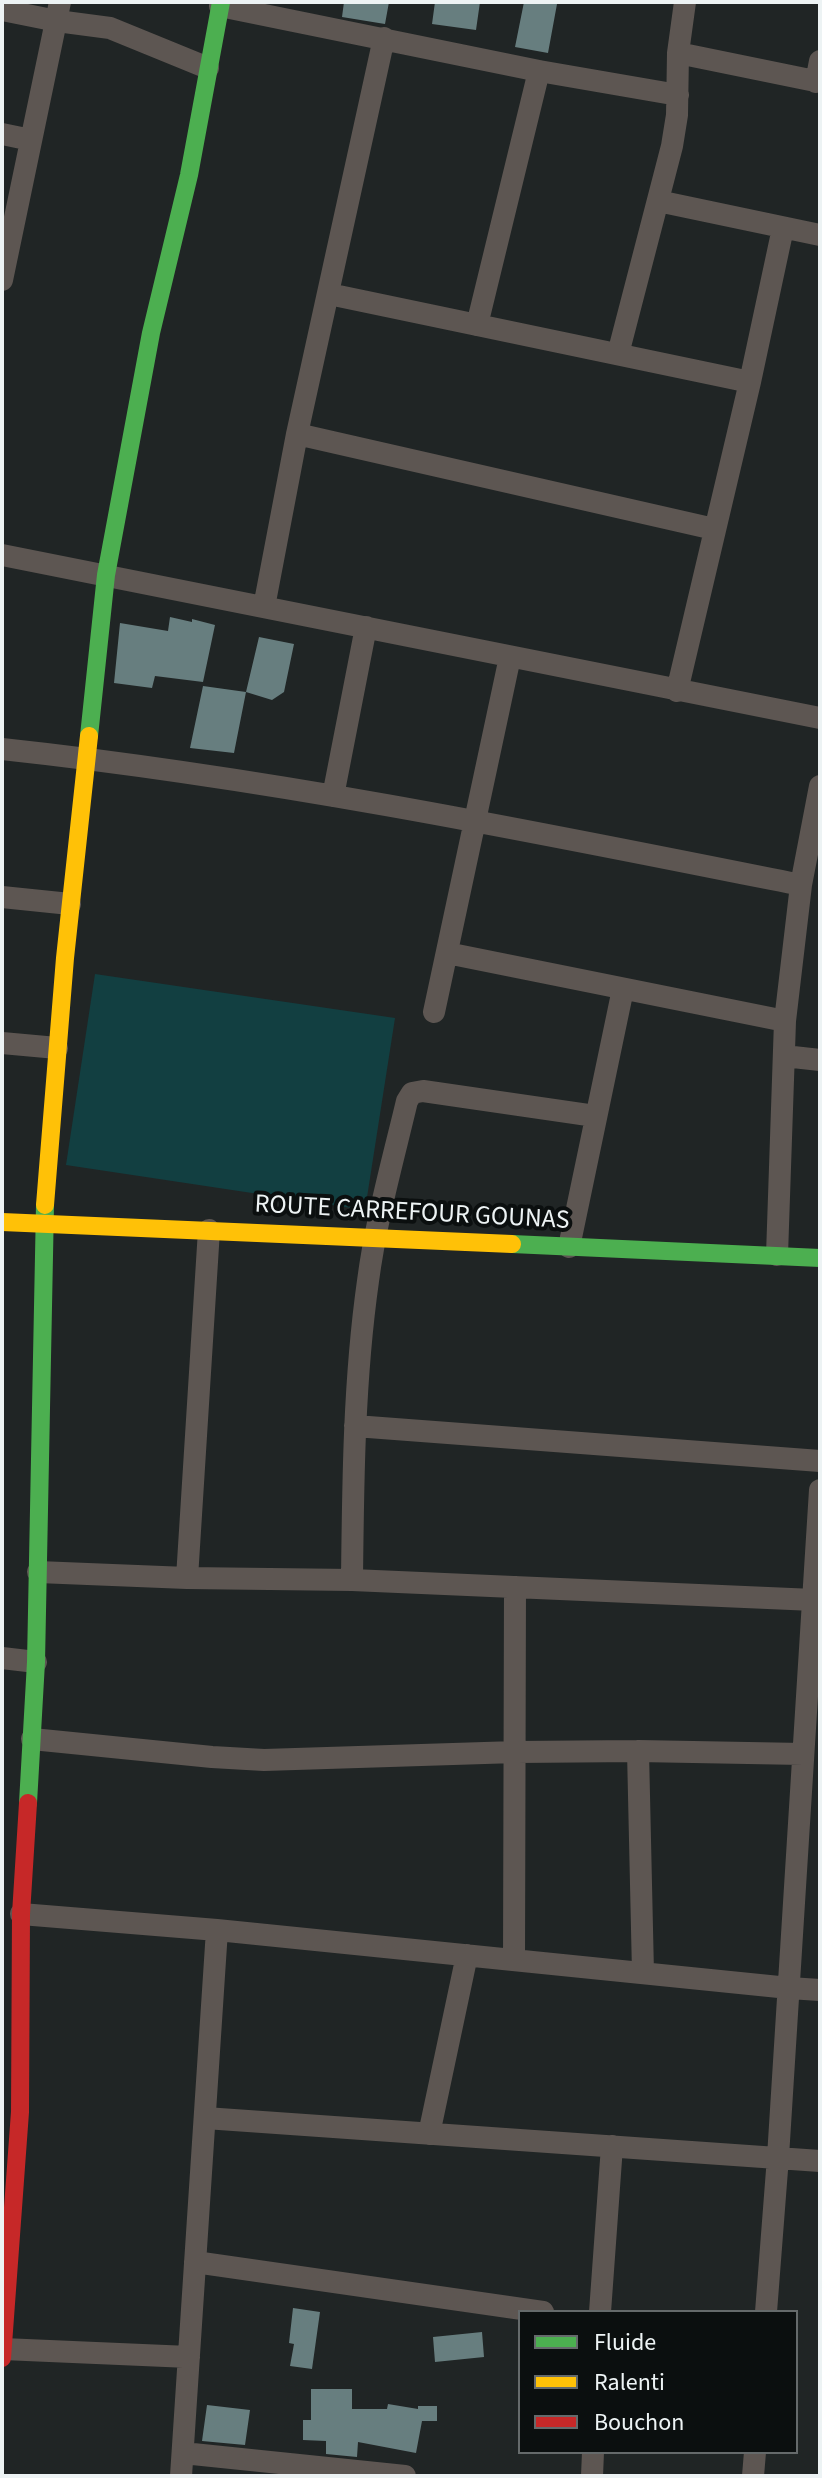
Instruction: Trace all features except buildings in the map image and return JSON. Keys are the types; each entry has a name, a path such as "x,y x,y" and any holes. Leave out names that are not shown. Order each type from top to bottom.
{"street":[{"path":"618,354 672,146 685,2"},
{"path":"2,2358 11,2111 36,1662 43,1223 70,904 106,575 151,333 189,175 221,4 539,71 678,95"},
{"path":"2,10 58,12 110,28 208,68"},
{"path":"3,268 58,12"},
{"path":"264,607 297,434 384,38"},
{"path":"678,53 819,75"},
{"path":"477,325 539,71"},
{"path":"2,134 31,140"},
{"path":"658,201 820,235"},
{"path":"677,691 783,228"},
{"path":"329,294 750,382"},
{"path":"297,434 714,529"},
{"path":"2,555 820,718"},
{"path":"333,796 366,627"},
{"path":"434,1012 510,657"},
{"path":"2,749 86,758 475,820 801,885"},
{"path":"777,1255 785,1021 801,885 820,786"},
{"path":"2,897 70,904"},
{"path":"447,953 785,1021"},
{"path":"569,1247 623,989"},
{"path":"2,1043 57,1048"},
{"path":"784,1056 820,1060"},
{"path":"352,1580 355,1426 368,1281 375,1237 407,1101 412,1093 423,1091 595,1116"},
{"name":"ROUTE CARREFOUR GOUNAS","path":"2,1222 820,1258"},
{"path":"187,1578 209,1230"},
{"path":"355,1426 820,1461"},
{"path":"766,2310 803,1754 816,1631 814,1600 820,1490"},
{"path":"38,1572 352,1580 814,1600"},
{"path":"514,1960 515,1587"},
{"path":"2,1658 36,1662"},
{"path":"32,1739 264,1760 516,1752 803,1754"},
{"path":"638,1751 643,1973"},
{"path":"21,1914 217,1930 820,1990"},
{"path":"181,2476 217,1930"},
{"path":"429,2134 467,1955"},
{"path":"205,2118 820,2161"},
{"path":"600,2310 612,2146"},
{"path":"195,2262 529,2310"},
{"path":"3,2349 189,2357"},
{"path":"183,2453 349,2473 405,2476"},
{"path":"592,2476 593,2454"},
{"path":"753,2476 755,2454"}],"shaded area":[{"path":"95,974 395,1018 365,1210 66,1165"}],"traffic: fast":[{"path":"89,736 106,575 151,333 189,175 221,2"},
{"path":"28,1803 36,1662 45,1205"},
{"path":"512,1244 820,1258"}],"traffic: slow":[{"path":"45,1205 65,958 89,736"},
{"path":"2,1222 512,1244"}],"traffic: jam":[{"path":"2,2358 20,2112 21,1914 28,1803"}]}
